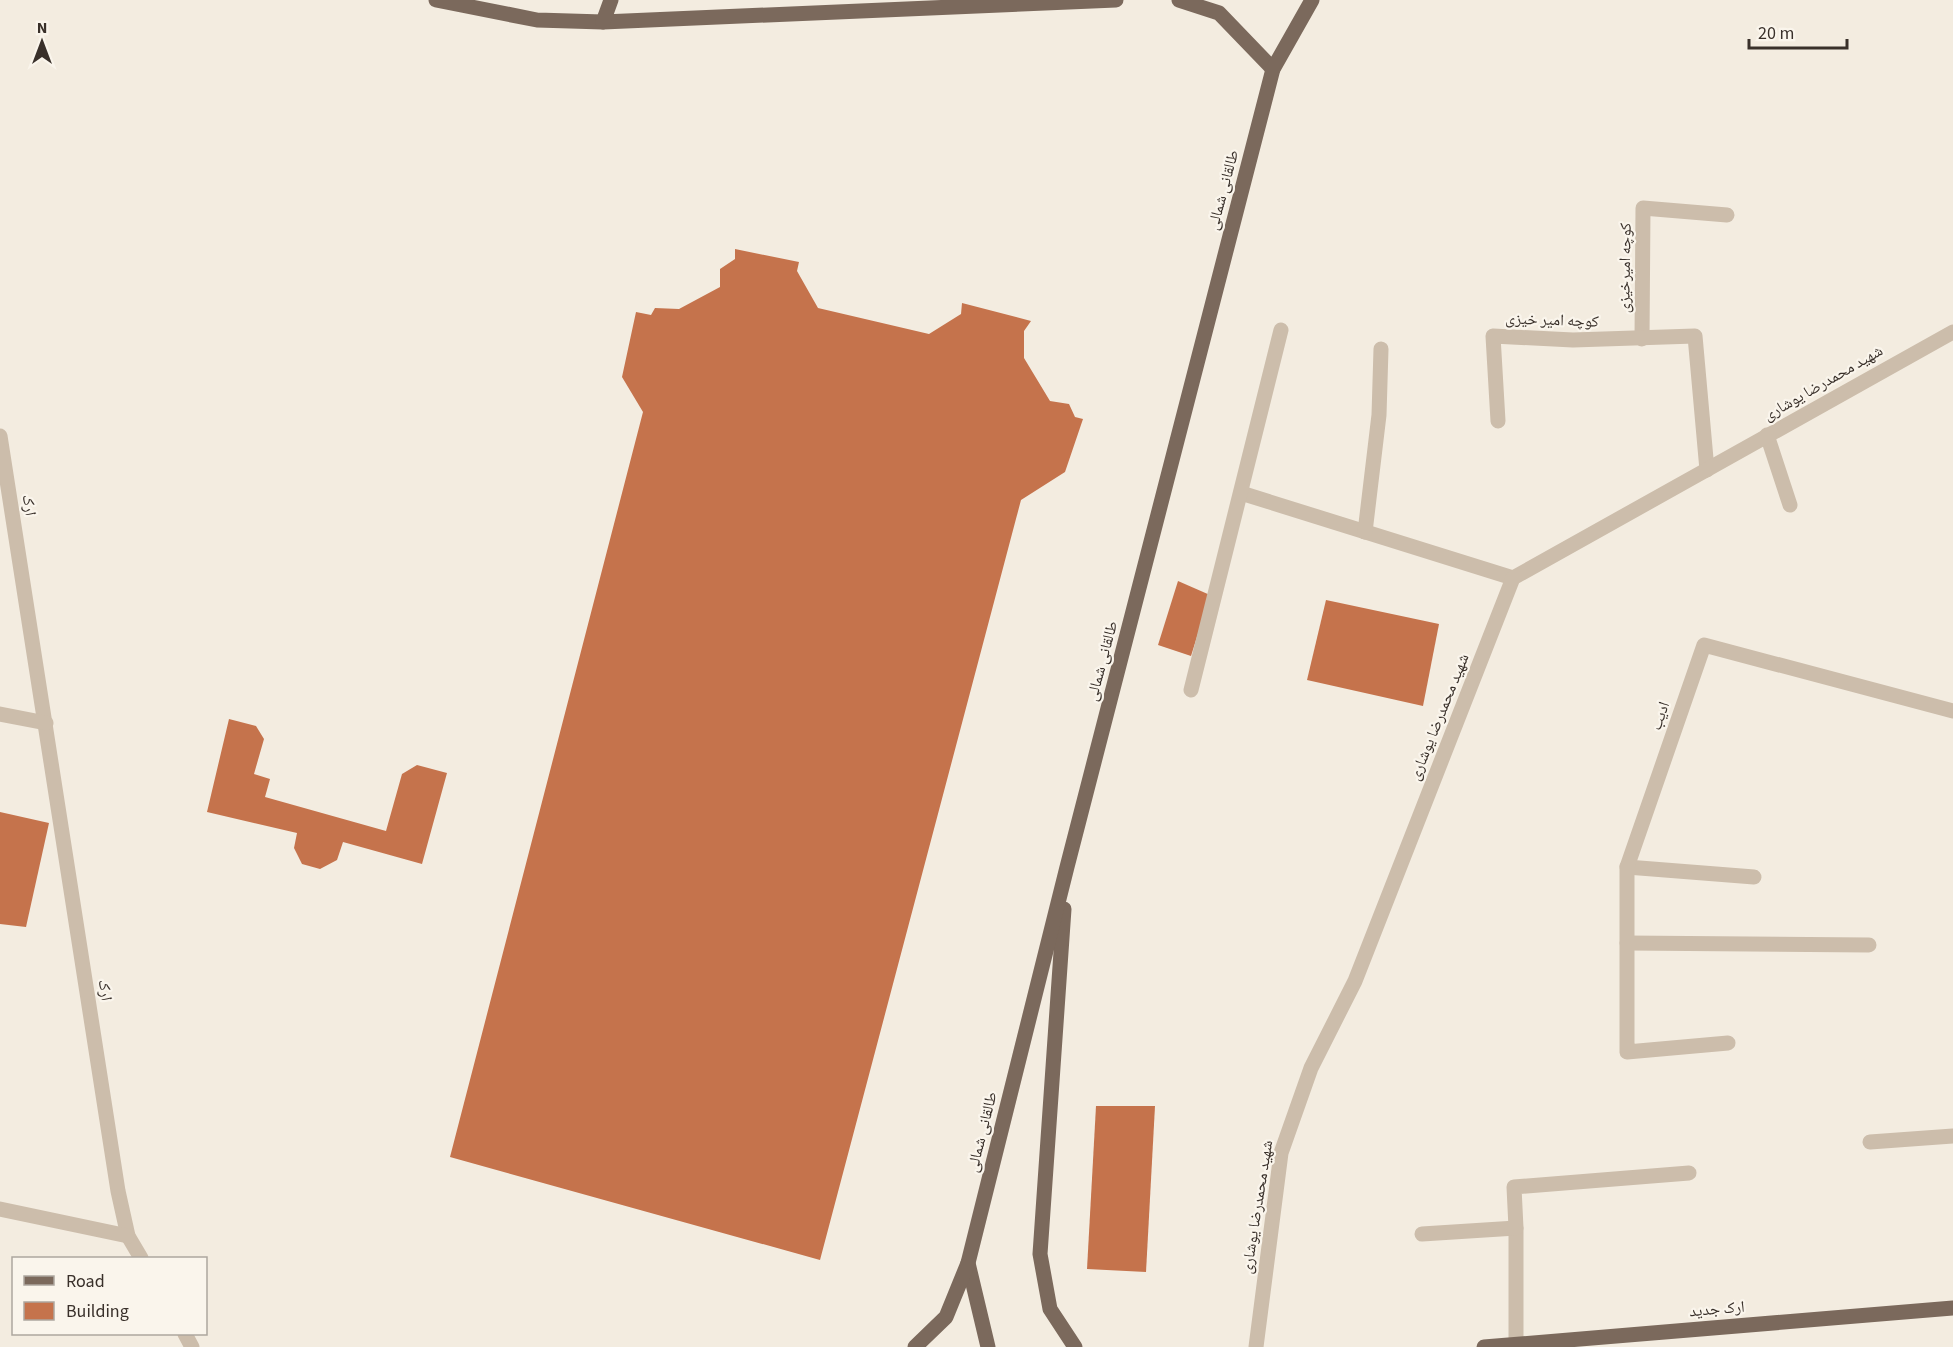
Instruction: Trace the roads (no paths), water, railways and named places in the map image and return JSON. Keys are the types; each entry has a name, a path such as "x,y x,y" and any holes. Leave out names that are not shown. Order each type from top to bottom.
{"main road":[{"path":"436,0 537,20 603,22 1116,0"},
{"path":"603,22 611,0"},
{"path":"1179,0 1219,13 1273,69"},
{"name":"طالقانی شمالی","path":"915,1347 946,1317 968,1263 1067,867 1273,69 1312,0"},
{"path":"1067,867 1040,1254 1050,1309 1075,1347"},
{"path":"968,1263 988,1347"},
{"name":"ارک جدید","path":"1484,1347 1953,1308"}],"street":[{"name":"کوچه امیرخیزی","path":"1642,339 1643,208 1727,215"},
{"path":"1191,690 1281,330"},
{"name":"شهید محمدرضا یوشاری","path":"1256,1347 1281,1153 1311,1068 1354,981 1514,578 1953,332"},
{"name":"کوچه امیر خیزی","path":"1498,421 1493,336 1573,340 1695,336 1707,470"},
{"path":"1365,532 1379,415 1381,349"},
{"path":"1767,435 1790,506"},
{"name":"ارک","path":"0,436 118,1191 128,1236 140,1257"},
{"path":"1241,493 1514,578"},
{"name":"ادیب","path":"1728,1043 1627,1052 1627,867 1704,645 1953,711"},
{"path":"0,714 46,723"},
{"path":"1627,867 1754,877"},
{"path":"1627,944 1869,945"},
{"path":"1870,1142 1953,1136"},
{"path":"1516,1346 1514,1188 1689,1173"},
{"path":"0,1209 128,1236"},
{"path":"1422,1234 1516,1228"}]}
